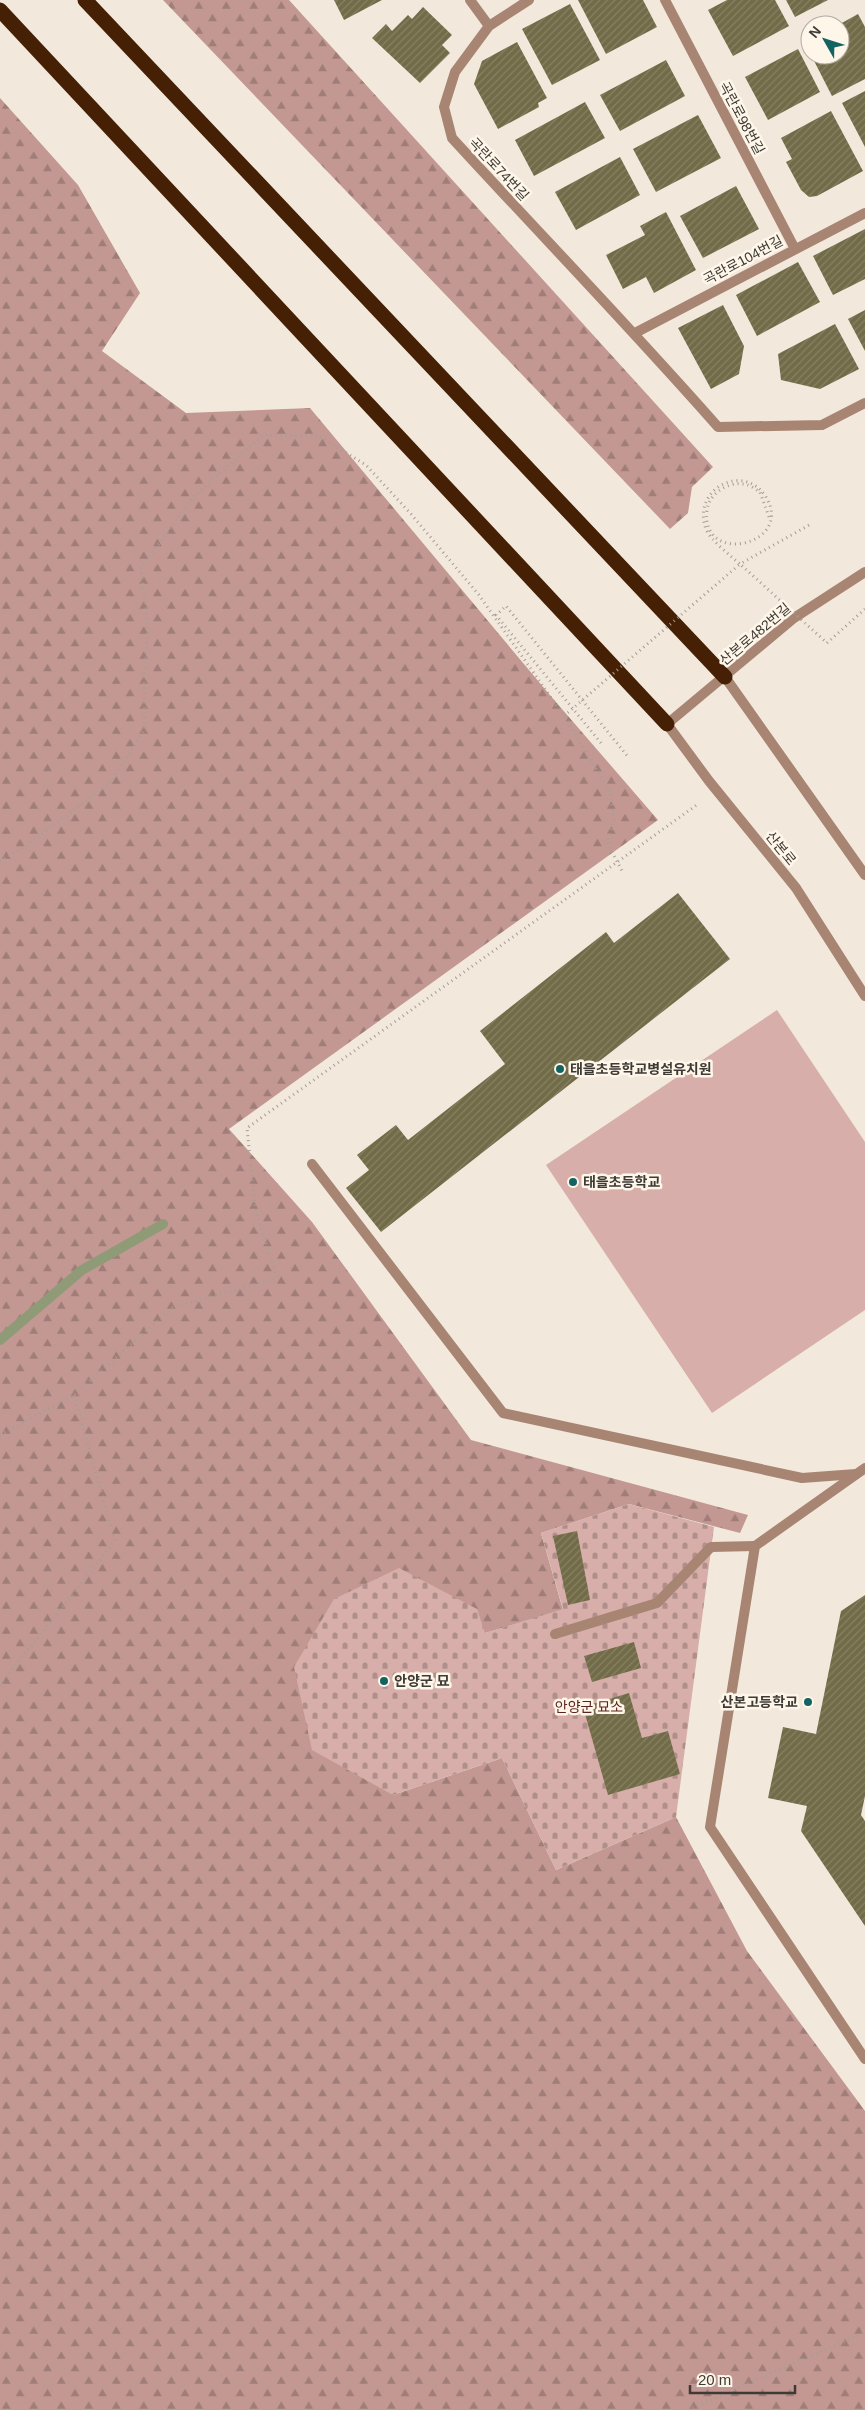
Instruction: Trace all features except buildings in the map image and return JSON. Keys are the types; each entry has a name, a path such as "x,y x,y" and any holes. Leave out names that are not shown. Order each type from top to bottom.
{"highway":[{"path":"85,0 724,677"},
{"path":"0,10 667,724"}],"street":[{"path":"470,0 489,26 529,0"},
{"name":"곡란로98번길","path":"665,0 795,249"},
{"name":"곡란로74번길","path":"489,26 455,72 444,107 452,138 594,292 635,333 718,427 822,425 865,403"},
{"name":"곡란로104번길","path":"635,333 865,213"},
{"name":"산본로482번길","path":"667,724 794,618 865,572"},
{"path":"724,677 865,874"},
{"name":"산본로","path":"667,724 716,790 796,888 865,996"},
{"path":"312,1164 503,1413 802,1478 856,1474"},
{"path":"555,1634 657,1603 711,1546 755,1546 865,1468"},
{"path":"755,1546 710,1826 865,2059"}],"path":[{"path":"0,861 26,846 109,784 145,729 144,683 148,626 141,568 194,496 263,435 319,436 366,464 479,595 564,716 610,792 614,822 607,842 623,873"},
{"path":"769,517 760,492 744,484 730,485 719,490 711,499 707,509 707,525 716,537 727,544 738,545 760,536 770,524 772,513 760,489 752,482 736,481 723,483 705,501 703,515 706,530 740,564 827,643 865,609"},
{"path":"564,716 740,564 811,524"},
{"path":"602,743 496,614 506,606 629,758"},
{"path":"650,838 716,790"},
{"path":"0,1685 115,1541 74,1396"},
{"path":"688,2410 865,2332"}],"green space":[{"path":"163,0 289,0 713,467 692,487 688,513 670,529"},
{"path":"0,98 78,185 140,293 102,351 186,413 310,408 549,694 658,820 229,1129 312,1222 471,1440 748,1515 740,1533 629,1504 541,1533 563,1610 485,1633 393,1795 502,1758 556,1870 676,1817 747,1951 865,2111 865,2410 0,2410"},
{"path":"777,1010 865,1142 865,1310 712,1413 546,1165"},
{"name":"안양군 묘소","path":"629,1504 714,1527 676,1817 556,1870 502,1758 393,1795 312,1750 294,1667 334,1599 399,1568 477,1609 485,1633 563,1609 541,1533"}],"waterway":[{"path":"0,1340 82,1270 163,1224"}],"place":[{"name":"태을초등학교병설유치원","path":"560,1069"},
{"name":"태을초등학교","path":"573,1182"},
{"name":"안양군 묘","path":"384,1681"},
{"name":"산본고등학교","path":"808,1702"}]}
